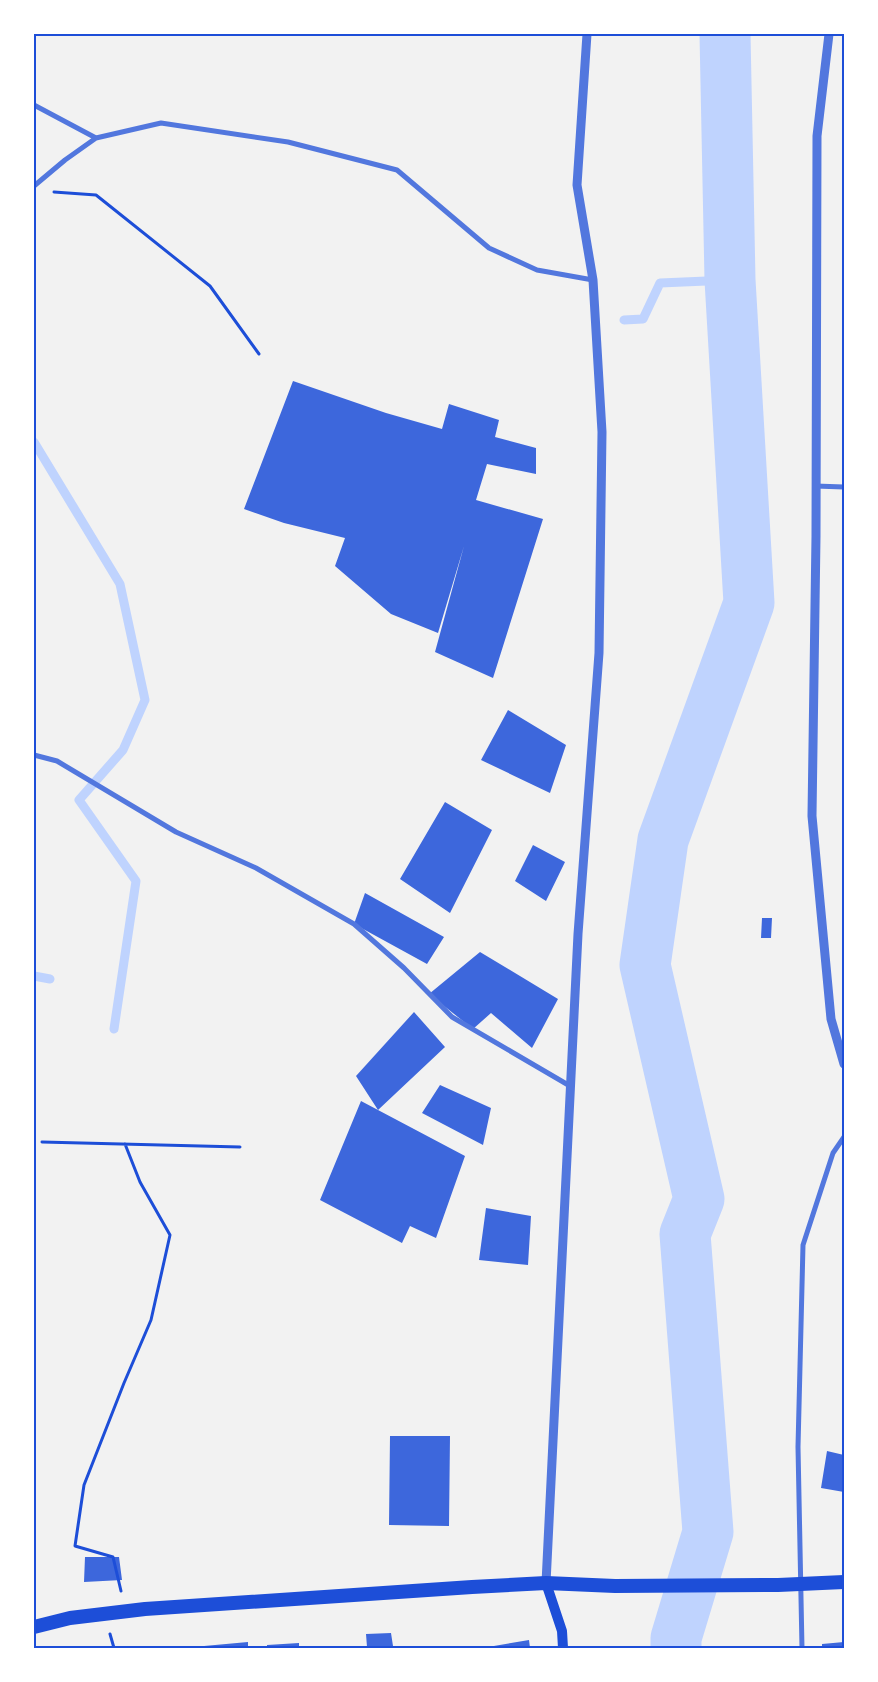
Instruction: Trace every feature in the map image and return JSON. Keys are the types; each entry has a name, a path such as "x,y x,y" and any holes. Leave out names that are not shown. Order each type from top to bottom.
{"highway":[{"path":"34,1627 70,1618 125,1611 452,1588 546,1583 615,1586 778,1585 844,1582"}],"main road":[{"path":"546,1583 562,1631 563,1648"}],"street":[{"path":"546,1583 579,925 599,653 602,432 593,280 578,185 587,34"},
{"path":"829,34 816,136 816,486 812,816 831,1019 844,1064"},
{"path":"34,105 96,138"},
{"path":"34,186 65,160 96,138 161,122 288,142 397,170 489,248 537,270 593,280"},
{"path":"816,486 844,487"},
{"path":"34,755 57,761 176,832 256,868 354,924 404,968 452,1017 570,1086"},
{"path":"802,1648 798,1447 803,1245 833,1154 844,1137"}],"path":[{"path":"51,192 96,195 210,286 259,354"},
{"path":"42,1142 240,1147"},
{"path":"125,1144 140,1182 170,1235 151,1320 84,1485 75,1546 113,1557 125,1611"}],"building":[{"path":"293,381 386,413 442,429 449,404 499,420 495,437 536,448 536,474 487,464 476,500 543,519 493,678 435,652 464,546 438,633 391,614 335,566 345,538 284,523 244,509"},
{"path":"508,710 566,745 550,793 481,760"},
{"path":"445,802 492,830 450,913 400,879"},
{"path":"533,845 565,862 546,901 515,881"},
{"path":"365,893 444,937 427,964 354,924"},
{"path":"762,918 772,918 771,938 761,938"},
{"path":"480,952 558,999 532,1048 491,1013 473,1029 429,994"},
{"path":"414,1012 445,1047 378,1110 356,1076"},
{"path":"440,1085 491,1108 483,1145 422,1113"},
{"path":"361,1101 465,1156 436,1238 410,1226 402,1243 320,1200"},
{"path":"486,1208 531,1216 528,1265 479,1260"},
{"path":"390,1436 450,1436 449,1526 389,1525"},
{"path":"827,1451 844,1455 844,1492 821,1488"},
{"path":"85,1557 119,1557 122,1580 84,1582"},
{"path":"391,1633 393,1646 367,1647 366,1634"},
{"path":"529,1640 530,1648 488,1648 488,1647"},
{"path":"248,1642 248,1648 193,1648 193,1647"},
{"path":"844,1642 844,1648 822,1648 822,1644"},
{"path":"299,1643 299,1648 267,1648 267,1645"}],"waterway":[{"path":"676,1648 676,1638 708,1532 685,1234 699,1199 645,965 663,840 749,603 730,280 725,34"},
{"path":"624,320 643,319 660,283 730,280"},
{"path":"34,442 120,584 145,700 123,750 79,800 136,881 114,1029"},
{"path":"34,976 50,979"}]}
